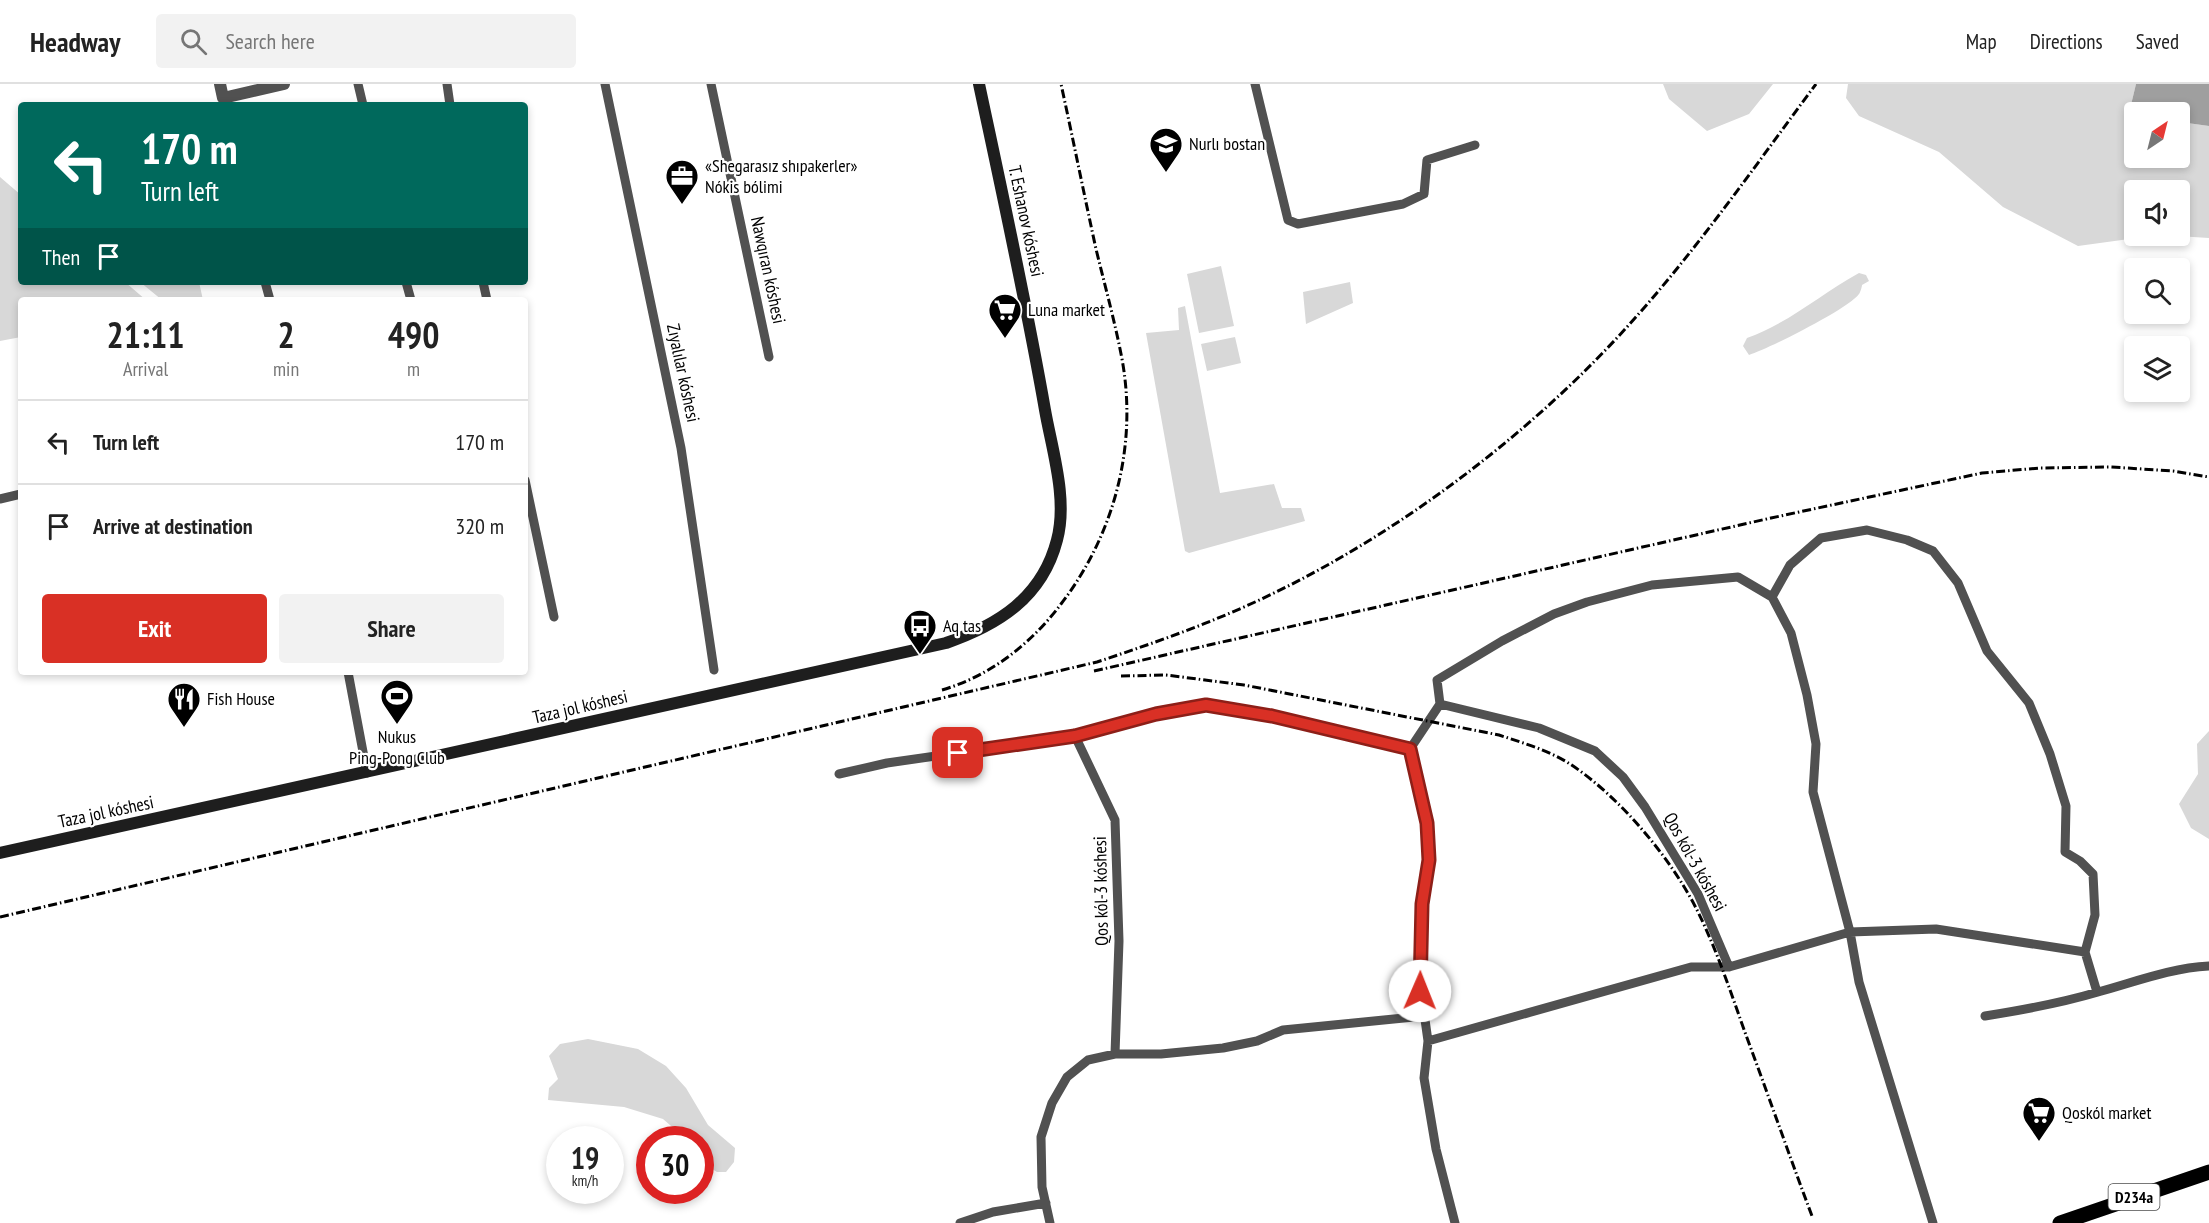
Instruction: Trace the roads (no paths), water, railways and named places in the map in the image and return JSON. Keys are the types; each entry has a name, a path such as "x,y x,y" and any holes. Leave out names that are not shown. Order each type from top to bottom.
{"main road":[{"name":"T. Eshanov kóshesi","path":"979,84 1031,328 1057,472"},
{"name":"Taza jol kóshesi","path":"0,853 946,643 982,631 1008,615 1042,577 1058,540 1057,472"},
{"name":"D234a","path":"2060,1223 2209,1172"}],"street":[{"path":"220,84 224,102 284,84"},
{"path":"358,84 362,102"},
{"path":"447,84 450,102"},
{"name":"Zıyalılar kóshesi","path":"605,84 681,448 714,670"},
{"name":"Nawqıran kóshesi","path":"711,84 770,357"},
{"path":"1255,84 1288,220 1298,225 1403,204 1424,194 1427,160 1475,145"},
{"path":"528,494 554,617"},
{"path":"0,499 18,495"},
{"path":"1772,597 1790,565 1821,538 1867,530 1907,540 1933,551 1958,583 1987,651 2029,703 2050,754 2066,806 2065,852 2093,874 2095,915 2085,952 2097,992"},
{"path":"1455,1223 1436,1149 1424,1078 1428,1041 1420,991 1422,904 1429,860 1427,823 1410,749 1440,704 1437,680 1554,614 1587,602 1652,585 1738,577 1772,597 1791,633 1807,695 1816,744 1813,792 1850,932 1859,982 1933,1223"},
{"path":"349,675 367,773"},
{"name":"Qos kól-3 kóshesi","path":"1440,704 1539,728 1595,751 1623,777 1645,807 1698,894 1729,967"},
{"path":"839,774 887,763 1075,736 1156,714 1206,705 1272,716 1410,749"},
{"name":"Qos kól-3 kóshesi","path":"1075,736 1115,820 1119,941 1115,1054"},
{"path":"1428,1041 1691,968 1729,967 1850,932 1936,929 2085,952"},
{"path":"1985,1016 2034,1008 2176,968 2209,966"},
{"path":"1050,1223 1042,1187 1041,1137 1052,1103 1067,1077 1088,1059 1115,1054 1161,1054 1223,1048 1257,1041 1283,1030 1424,1016"},
{"path":"960,1223 993,1212 1046,1203"}],"railway":[{"path":"942,690 977,676 1008,657 1023,645 1061,604 1095,549 1108,519 1124,457 1127,424 1122,359 1061,84"},
{"path":"0,917 1097,662 1231,613 1322,568 1417,510 1463,476 1549,405 1627,327 1677,268 1816,84"},
{"path":"1094,671 1771,518 1982,473 2040,468 2111,467 2173,471 2209,477"},
{"path":"1121,676 1166,675 1244,685 1499,735 1553,755 1588,777 1642,829 1673,870 1697,910 1725,977 1812,1216"}],"place":[{"name":"Nurlı bostan","path":"1166,173"},
{"name":"«Shegarasız shıpakerler» Nókis bólimi","path":"682,205"},
{"name":"Luna market","path":"1005,339"},
{"name":"Aq tas","path":"920,655"},
{"name":"Nukus Ping-Pong Club","path":"397,725"},
{"name":"Fish House","path":"184,728"},
{"name":"Qoskól market","path":"2039,1142"}]}
